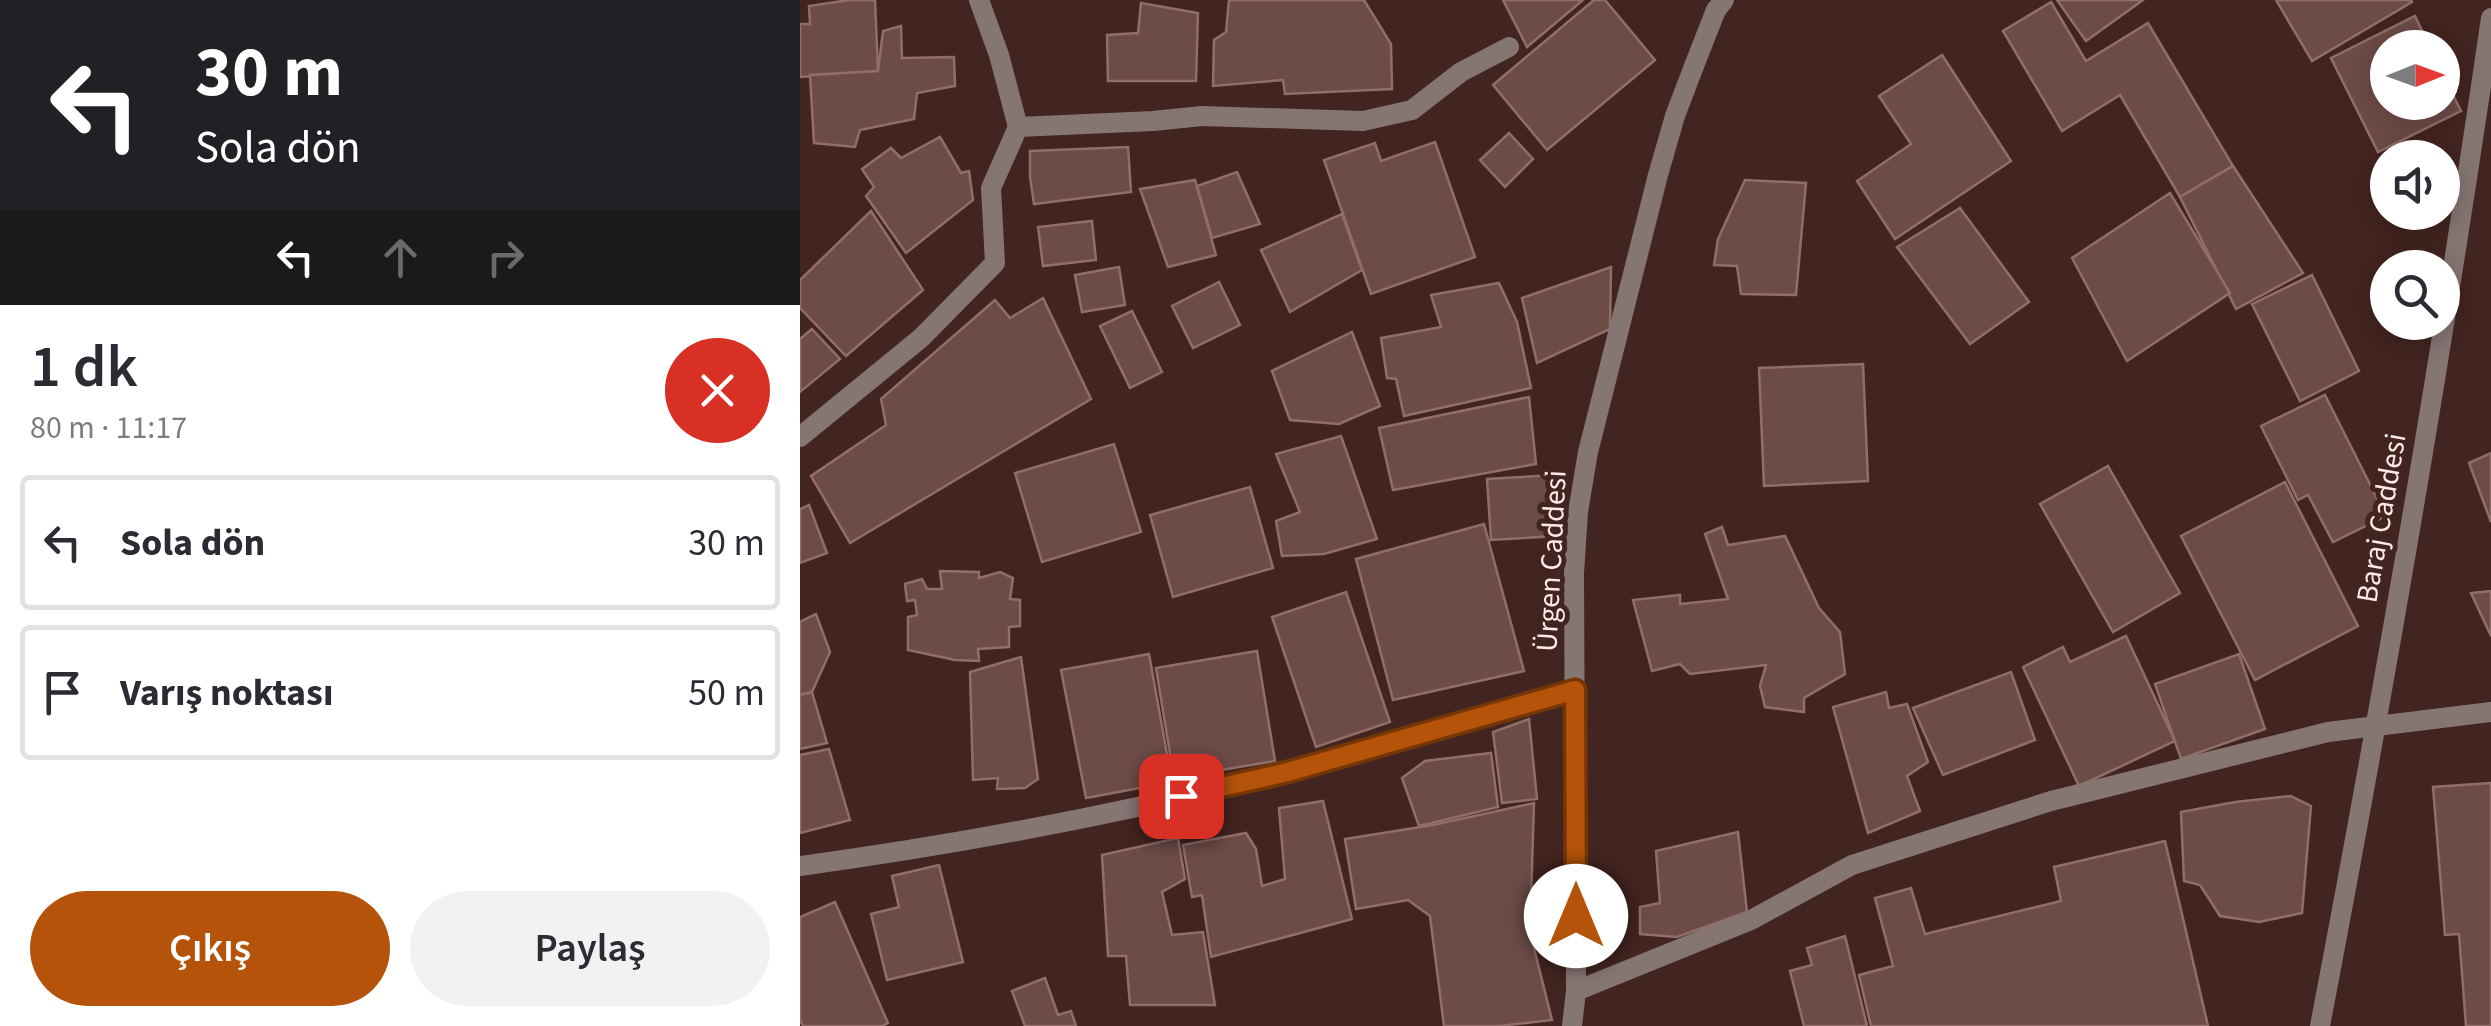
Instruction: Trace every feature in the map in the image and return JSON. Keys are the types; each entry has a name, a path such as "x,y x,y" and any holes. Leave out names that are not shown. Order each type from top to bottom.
{"street":[{"path":"800,436 921,338 995,263 991,188 1018,126 980,0"},
{"name":"Ürgen Caddesi","path":"1572,1026 1576,990 1574,573 1578,512 1588,452 1666,146 1717,3"},
{"name":"Baraj Caddesi","path":"2320,1026 2377,724 2459,238 2491,18"},
{"path":"1018,126 1202,116 1363,121 1412,110 1461,72 1509,47"},
{"path":"800,866 900,853 1078,819 1284,773 1575,690"},
{"path":"1576,990 1751,920 1852,864 2051,801 2328,732 2491,712"}],"building":[{"path":"875,0 878,71 800,77 800,24 810,24 809,6"},
{"path":"1229,0 1364,0 1391,44 1392,89 1285,94 1283,80 1213,86 1214,40 1226,32"},
{"path":"1503,0 1583,0 1527,47"},
{"path":"1594,0 1605,0 1655,60 1547,150 1493,85"},
{"path":"2057,0 2143,0 2086,41"},
{"path":"2276,0 2411,0 2412,2 2312,61"},
{"path":"2051,2 2086,61 2148,23 2233,166 2180,197 2120,95 2062,131 2003,31"},
{"path":"1141,3 1198,13 1196,81 1108,81 1107,35 1138,33"},
{"path":"2415,16 2422,30 2387,30"},
{"path":"901,26 902,58 954,57 955,86 917,93 914,119 860,130 855,147 814,143 810,75 878,71 883,31"},
{"path":"2370,38 2370,120 2443,120 2402,140 2372,140 2331,58"},
{"path":"1942,55 2011,161 1895,239 1857,181 1911,144 1879,96"},
{"path":"1509,133 1533,159 1505,187 1480,160"},
{"path":"940,137 961,173 969,171 973,200 906,253 866,196 874,187 862,169 891,148 901,158"},
{"path":"1435,142 1475,257 1371,294 1324,160 1375,143 1381,161"},
{"path":"1128,147 1131,192 1034,204 1030,151"},
{"path":"2233,166 2303,273 2236,309 2180,197"},
{"path":"1237,172 1260,224 1212,238 1197,186"},
{"path":"1195,180 1216,255 1168,267 1140,189"},
{"path":"1745,180 1806,183 1796,295 1741,294 1737,266 1714,265 1718,239"},
{"path":"2170,193 2230,293 2127,361 2072,258"},
{"path":"1960,208 2029,302 1970,344 1897,247"},
{"path":"871,211 923,290 846,356 800,308 800,280"},
{"path":"1342,214 1362,270 1290,312 1261,250"},
{"path":"1092,221 1096,260 1043,266 1038,227"},
{"path":"1119,267 1125,305 1082,312 1075,275"},
{"path":"1611,267 1610,329 1537,363 1522,298"},
{"path":"2312,275 2359,371 2300,401 2252,304"},
{"path":"1219,282 1240,325 1193,348 1172,306"},
{"path":"1499,283 1517,322 1531,388 1404,416 1396,379 1387,378 1381,338 1441,327 1431,295"},
{"path":"1043,298 1091,399 850,543 811,476 886,425 881,399 995,300 1010,318"},
{"path":"1132,311 1162,372 1130,388 1100,326"},
{"path":"812,329 840,359 800,392 800,339"},
{"path":"1352,332 1380,406 1339,424 1290,420 1272,371"},
{"path":"1863,364 1868,481 1764,486 1759,368"},
{"path":"2325,395 2386,516 2333,542 2308,495 2298,500 2261,426"},
{"path":"1529,397 1536,464 1393,490 1379,428"},
{"path":"1341,436 1377,539 1324,554 1282,556 1276,521 1300,512 1276,454"},
{"path":"1114,444 1141,532 1042,562 1015,473"},
{"path":"2491,453 2491,522 2469,463"},
{"path":"2108,466 2180,593 2113,632 2040,504"},
{"path":"1554,475 1558,536 1491,540 1487,479"},
{"path":"2285,482 2358,626 2255,680 2181,536"},
{"path":"1250,487 1273,568 1173,597 1150,515"},
{"path":"809,505 827,553 800,563 800,509"},
{"path":"1484,524 1524,671 1393,700 1356,559"},
{"path":"1722,527 1728,545 1785,536 1819,608 1840,632 1845,674 1804,698 1804,712 1765,707 1760,686 1766,665 1690,674 1680,664 1652,671 1633,600 1680,595 1680,604 1728,599 1705,534"},
{"path":"940,571 979,572 979,578 1000,572 1013,578 1010,599 1020,600 1020,626 1009,627 1009,647 978,649 979,661 908,650 908,617 917,615 915,600 907,601 905,584 922,579 927,589 942,589"},
{"path":"2491,591 2491,636 2471,593"},
{"path":"1346,592 1390,722 1316,747 1272,617"},
{"path":"816,614 830,652 812,692 800,695 800,622"},
{"path":"2126,636 2175,741 2079,786 2023,667 2063,647 2070,662"},
{"path":"1257,651 1275,761 1174,778 1156,668"},
{"path":"1149,654 1172,782 1086,798 1061,670"},
{"path":"2239,654 2265,729 2181,759 2155,684"},
{"path":"1021,657 1038,779 1025,788 997,789 998,778 973,780 970,672"},
{"path":"2011,672 2035,740 1943,775 1913,708"},
{"path":"812,692 827,743 800,749 800,695"},
{"path":"1886,692 1889,708 1907,704 1928,762 1907,776 1920,811 1868,833 1833,707"},
{"path":"1529,719 1537,799 1502,803 1493,732"},
{"path":"829,749 850,820 800,833 800,755"},
{"path":"1491,753 1498,807 1419,826 1402,778 1425,761"},
{"path":"2491,783 2491,1026 2466,1026 2459,934 2445,935 2433,787"},
{"path":"2291,796 2311,806 2302,913 2259,922 2220,916 2200,885 2184,881 2181,812"},
{"path":"1323,801 1352,919 1211,957 1202,895 1192,897 1183,845 1246,833 1256,849 1262,886 1285,879 1279,808"},
{"path":"1534,803 1530,932 1552,1020 1499,1026 1444,1026 1430,916 1408,900 1356,909 1345,839"},
{"path":"1738,832 1747,912 1677,937 1640,934 1640,907 1660,903 1656,851"},
{"path":"1178,838 1185,879 1162,892 1172,935 1203,932 1215,1005 1130,1005 1126,956 1108,956 1102,855"},
{"path":"2165,841 2208,1026 1871,1026 1859,975 1893,966 1875,898 1911,888 1925,934 2061,901 2054,867"},
{"path":"939,865 963,962 887,980 871,914 899,907 892,876"},
{"path":"835,902 888,1023 882,1026 803,1026 800,1020 800,917"},
{"path":"1845,936 1867,1026 1804,1026 1790,971 1812,965 1807,948"},
{"path":"1045,978 1058,1015 1071,1011 1076,1026 1025,1026 1012,991"}],"route":[{"path":"1181,796 1284,773 1575,690 1576,916"}]}
